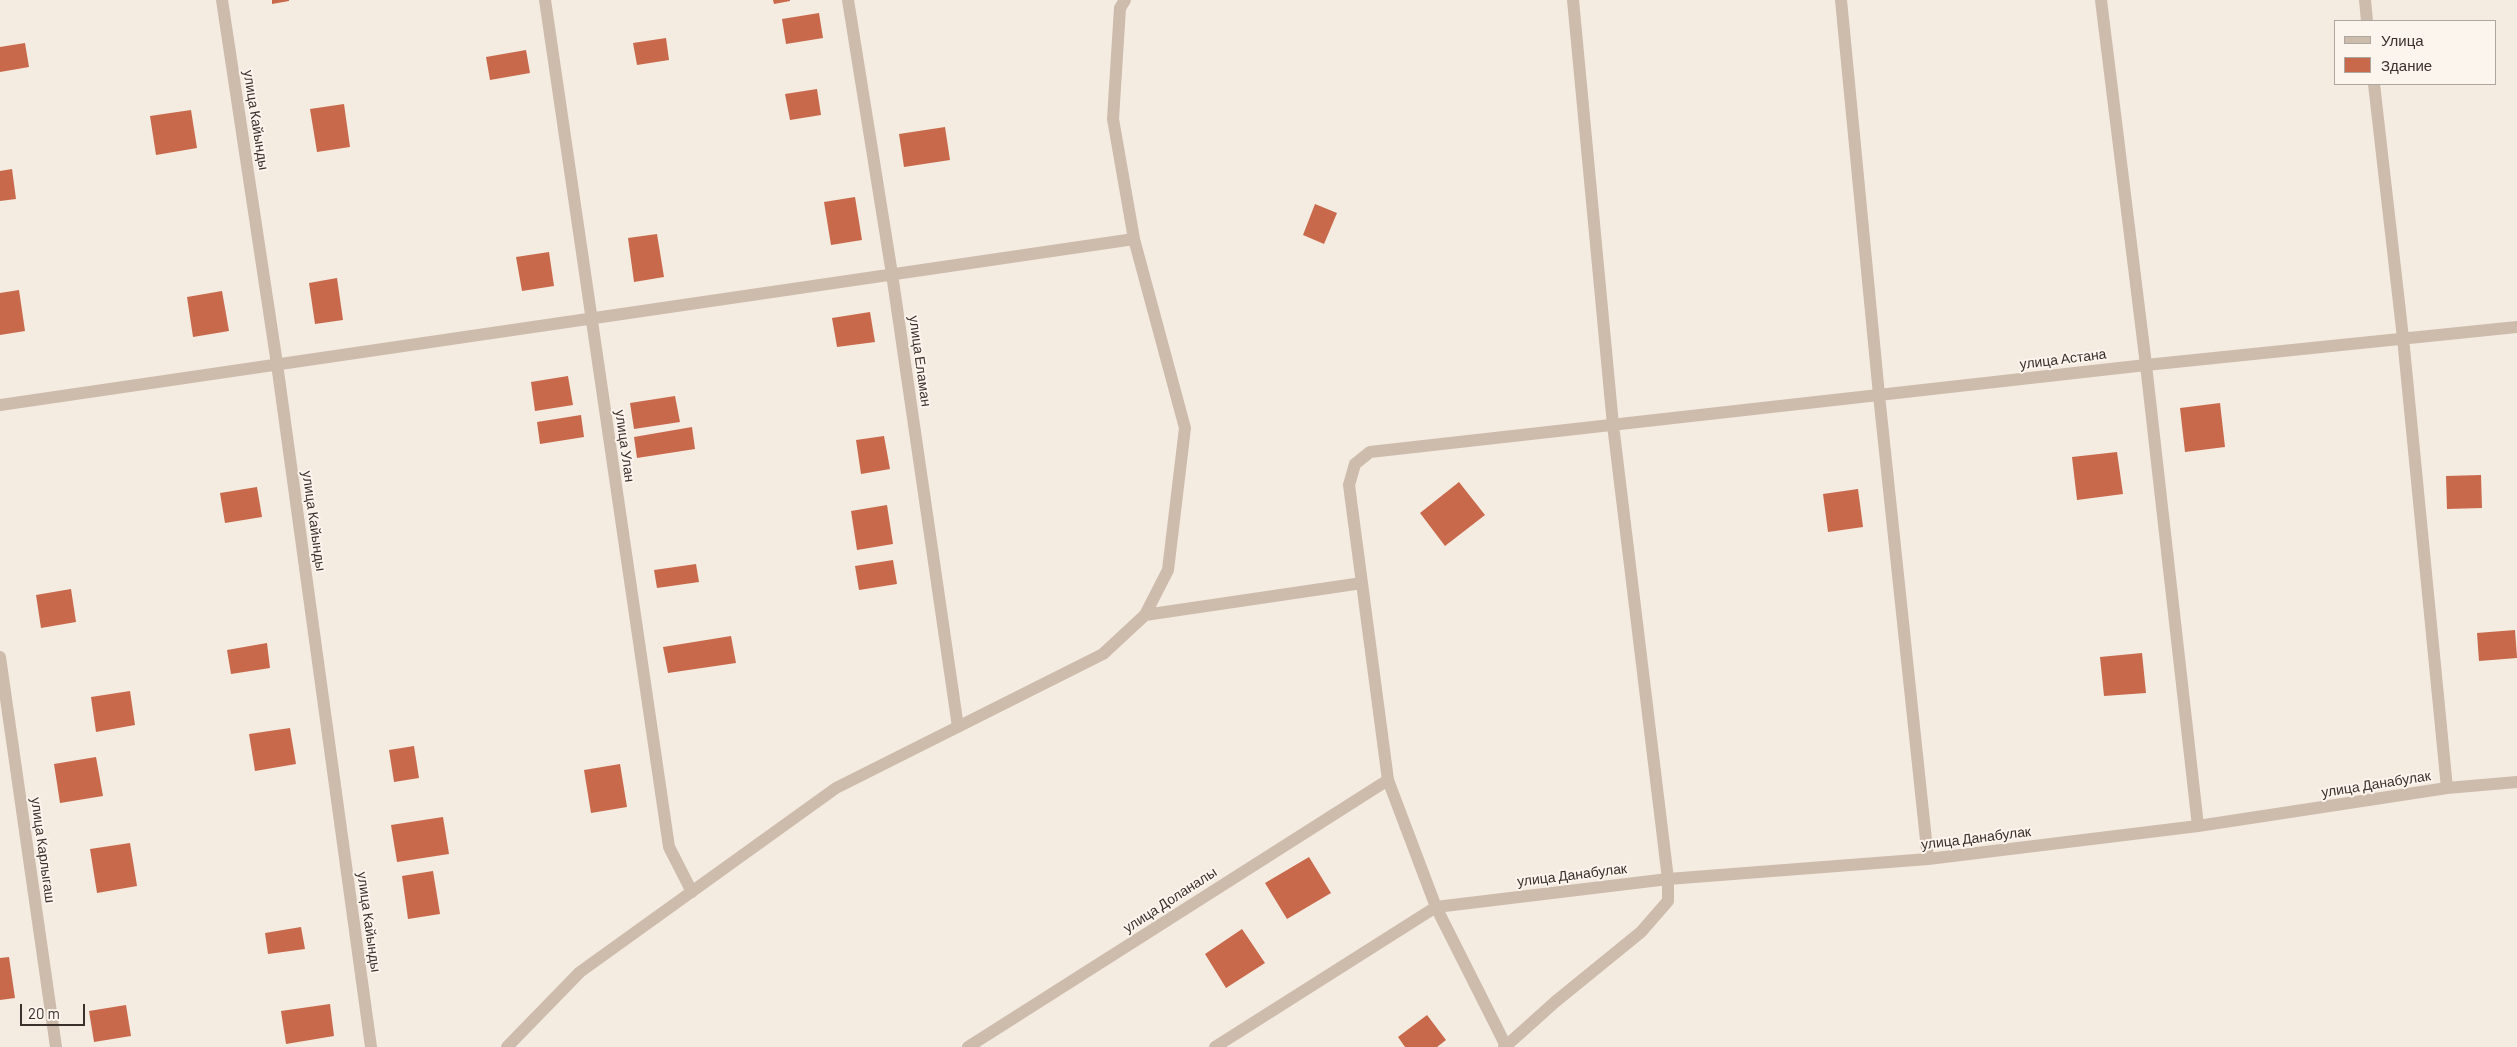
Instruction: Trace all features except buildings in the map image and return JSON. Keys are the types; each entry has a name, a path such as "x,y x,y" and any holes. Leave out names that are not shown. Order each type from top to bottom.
{"street":[{"name":"улица Кайынды","path":"222,0 277,364 371,1047"},
{"name":"улица Улан","path":"544,0 669,847 692,892"},
{"name":"улица Еламан","path":"848,0 892,274 958,727"},
{"path":"507,1047 580,972 836,788 1103,654 1145,615 1168,570 1185,428 1134,239 1113,119 1120,8 1125,0"},
{"path":"1505,1046 1555,1002 1641,932 1668,901 1668,879 1613,425 1573,0"},
{"path":"1842,0 1879,395 1928,859"},
{"path":"2101,0 2146,364 2198,826"},
{"path":"2365,0 2367,20"},
{"path":"2374,85 2404,338 2447,788"},
{"path":"0,404 1134,239"},
{"name":"улица Астана","path":"1505,1046 1436,907 1388,780 1349,484 1355,464 1370,452 2146,364 2517,327"},
{"path":"1145,615 1362,584"},
{"name":"улица Карлыгаш","path":"0,657 56,1047"},
{"name":"улица Доланалы","path":"968,1047 1388,780"},
{"name":"улица Данабулак","path":"1436,907 1668,879 1928,859 2198,826 2447,788 2517,782"},
{"path":"1215,1047 1436,907"}]}
